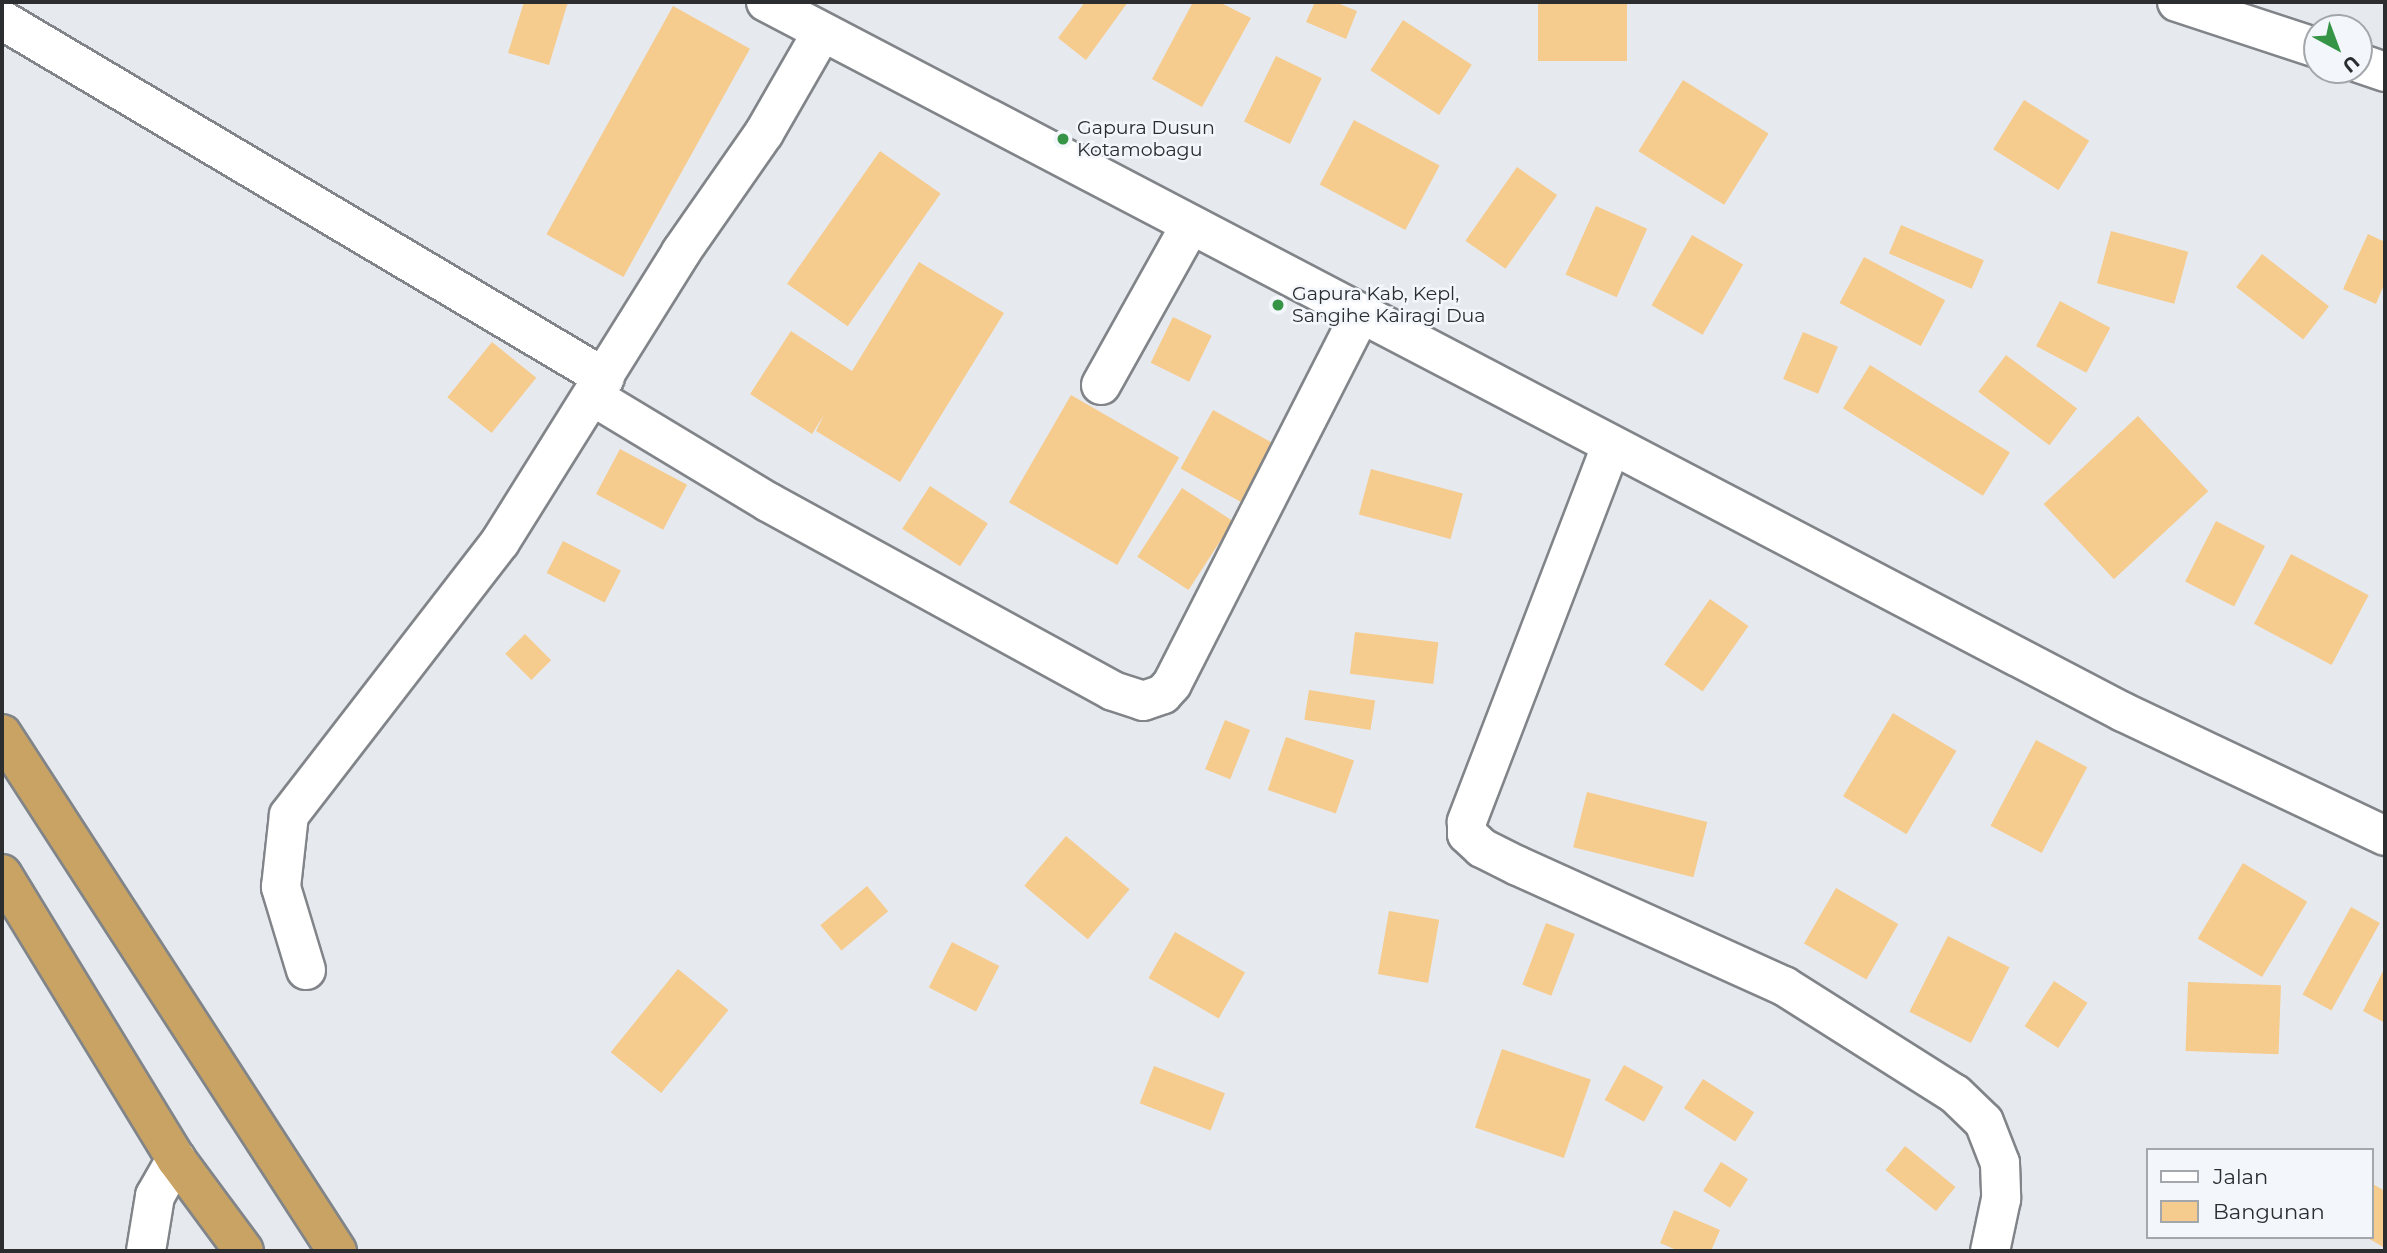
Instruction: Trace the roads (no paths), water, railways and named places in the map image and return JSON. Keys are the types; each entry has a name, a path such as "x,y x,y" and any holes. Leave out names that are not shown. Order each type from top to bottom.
{"highway":[{"path":"2,734 337,1251"},
{"path":"2,874 176,1160 244,1251"}],"street":[{"path":"766,2 2123,712 2385,836"},
{"path":"2177,2 2303,43"},
{"path":"2,20 599,388 780,508 1113,691 1143,701 1163,694 1172,684 1360,315"},
{"path":"306,970 281,887 289,815 500,542 599,388 681,252 764,133 822,33"},
{"path":"1101,385 1190,226"},
{"path":"1611,446 1467,822 1467,834 1482,848 1518,866 1784,986 1963,1100 1992,1134 2000,1163 2001,1199 1990,1251"},
{"path":"146,1251 155,1196 176,1160"}],"place":[{"name":"Gapura Dusun Kotamobagu","path":"1063,139"},
{"name":"Gapura Kab, Kepl, Sangihe Kairagi Dua","path":"1278,305"}]}
